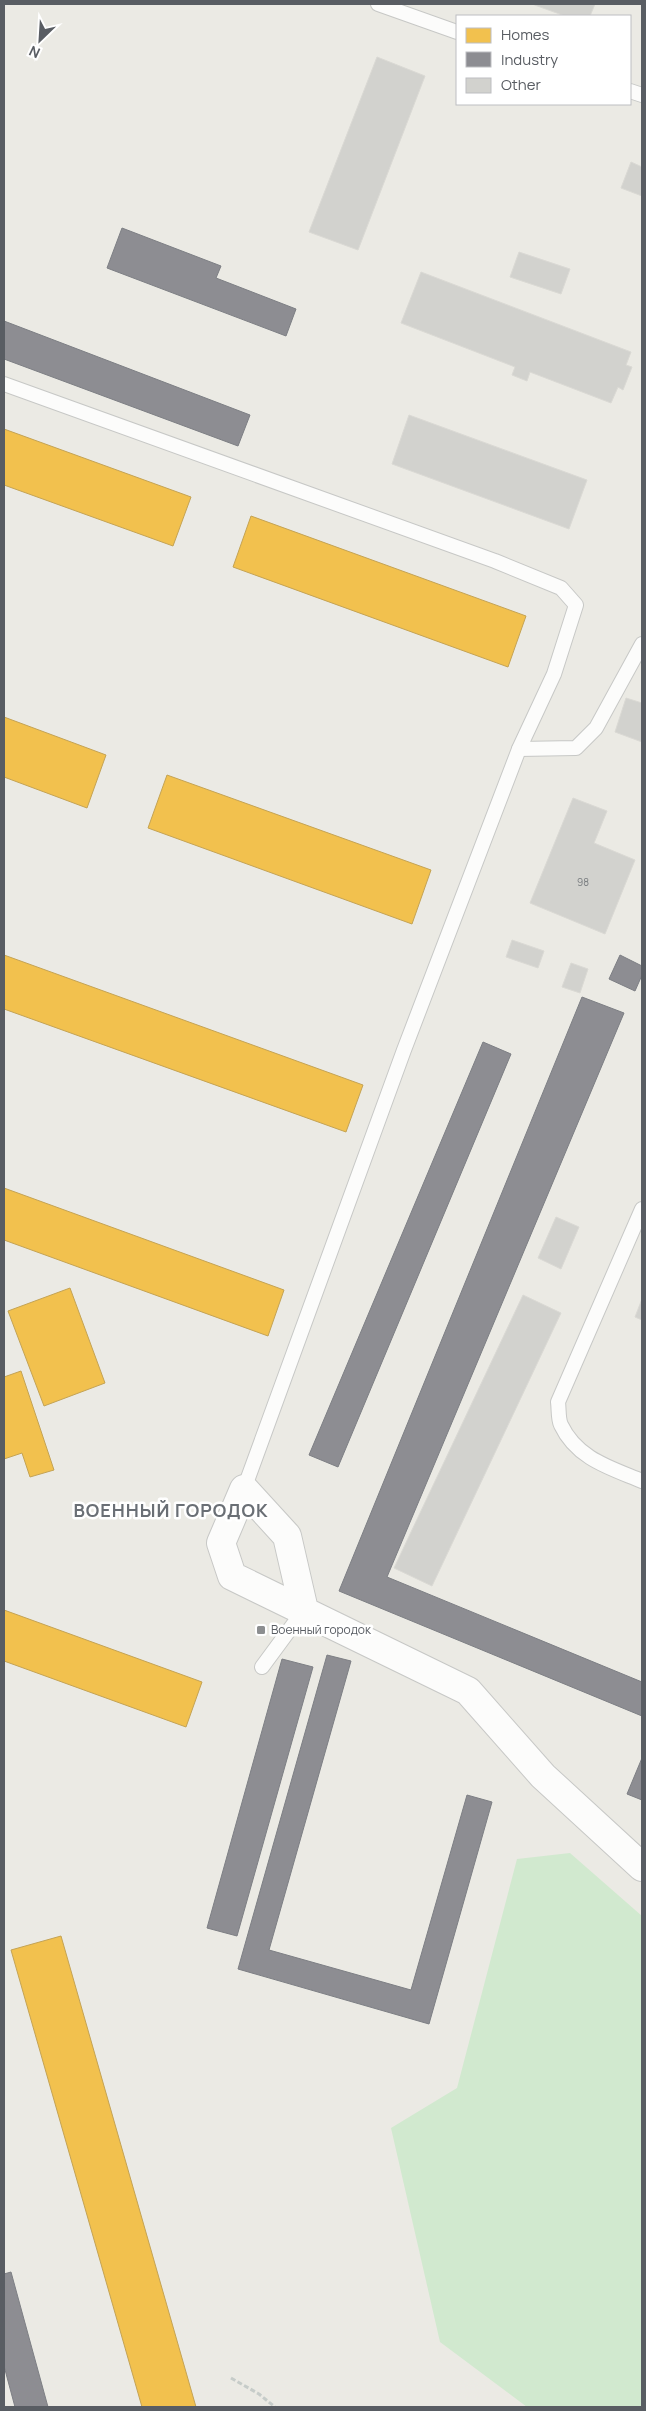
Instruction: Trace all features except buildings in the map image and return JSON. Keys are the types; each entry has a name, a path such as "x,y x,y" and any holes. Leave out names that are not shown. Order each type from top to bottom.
{"street":[{"path":"304,1610 287,1536 244,1489 221,1543 232,1576 468,1691 543,1776 642,1867"}],"lane":[{"path":"378,4 456,32"},
{"path":"4,384 495,561 561,588 576,605 554,674 519,749 404,1050 244,1489"},
{"path":"519,749 576,748 596,728 642,644"},
{"path":"642,1209 558,1402 560,1424 574,1446 592,1460 642,1481"},
{"path":"262,1667 304,1610"}],"path":[{"path":"231,2378 259,2394 275,2407"}],"green space":[{"path":"570,1853 642,1916 642,2407 527,2407 440,2342 391,2128 457,2088 517,1859"}],"place":[{"name":"Военный городок","path":"261,1630"}],"district":[{"name":"ВОЕННЫЙ ГОРОДОК","path":"171,1511"}]}
